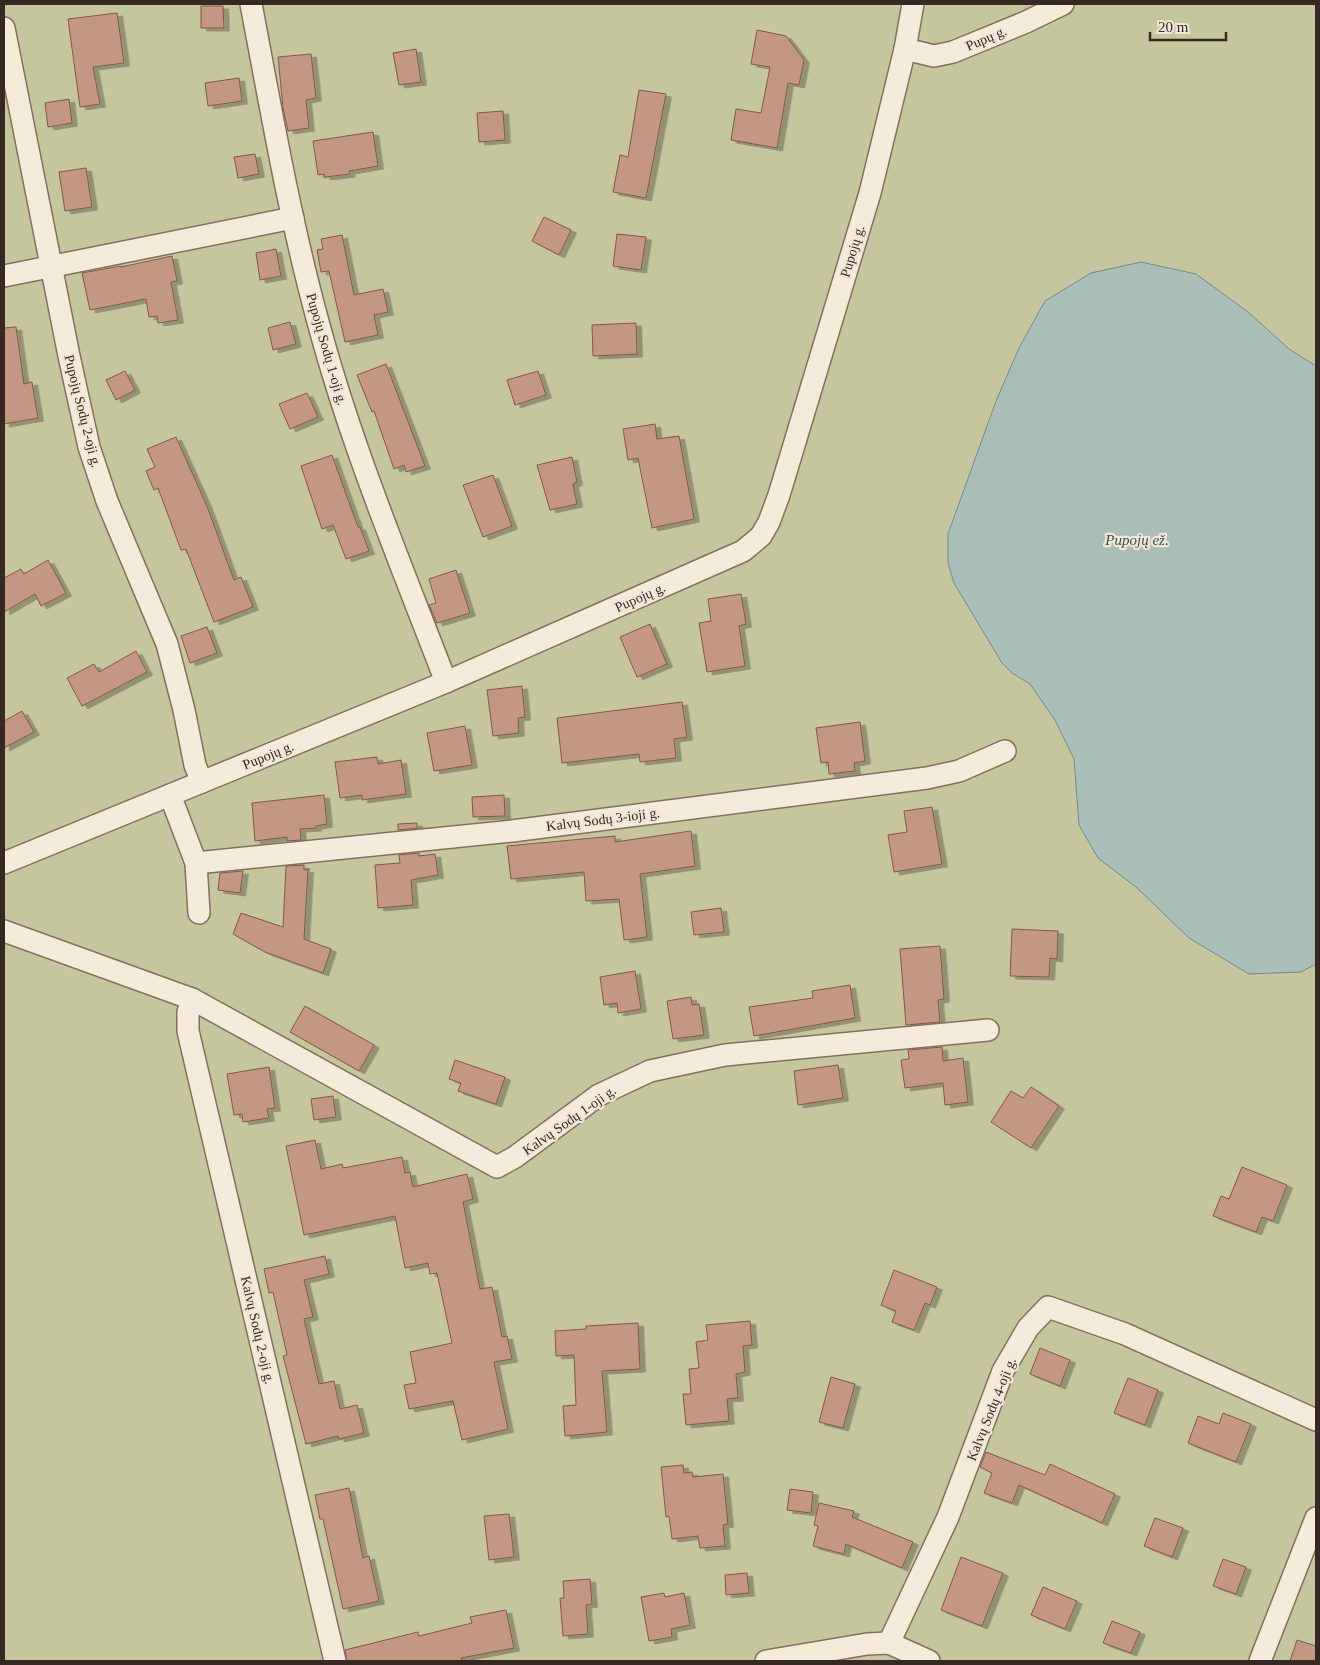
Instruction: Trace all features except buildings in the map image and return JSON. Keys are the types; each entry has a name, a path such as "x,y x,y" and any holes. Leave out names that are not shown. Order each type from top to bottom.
{"street":[{"name":"Pupojų Sodų 1-oji g.","path":"251,4 293,218 317,318 350,429 446,682"},
{"name":"Pupojų g.","path":"4,863 446,682 743,551 761,536 769,522 779,495 870,193 905,49 913,4"},
{"name":"Pupų g.","path":"905,49 934,56 953,52 1026,22 1063,4"},
{"name":"Pupojų Sodų 2-oji g.","path":"4,28 69,356 89,447 107,501 167,644 184,710 195,765 202,782"},
{"path":"4,276 293,218"},
{"name":"Kalvų Sodų 3-ioji g.","path":"196,863 512,831 927,778 959,771 1005,751"},
{"path":"170,795 196,863 199,913"},
{"path":"4,931 192,999"},
{"name":"Kalvų Sodų 1-oji g.","path":"192,999 497,1168 515,1158 600,1095 650,1071 726,1055 988,1030"},
{"name":"Kalvų Sodų 2-oji g.","path":"192,999 188,1012 188,1031 335,1661"},
{"name":"Kalvų Sodų 4-oji g.","path":"889,1643 948,1517 1003,1371 1028,1328 1048,1307 1125,1334 1316,1420"},
{"path":"1260,1661 1316,1518"},
{"path":"766,1661 788,1659 867,1644 889,1643 930,1661"}],"green space":[{"path":"4,4 1316,4 1316,366 1289,349 1248,312 1045,301 1019,348 996,401 949,534 948,563 954,583 1002,663 1012,673 1030,684 1055,720 1074,759 1079,825 1098,858 1136,887 1301,972 1316,964 1316,1661 4,1661"}],"water":[{"name":"Pupojų ež.","path":"1141,262 1196,274 1248,312 1289,349 1316,366 1316,964 1301,972 1249,974 1189,938 1136,887 1098,858 1079,825 1074,759 1055,720 1030,684 1012,673 1002,663 954,583 948,563 948,534 996,401 1019,348 1045,301 1091,273"}]}
